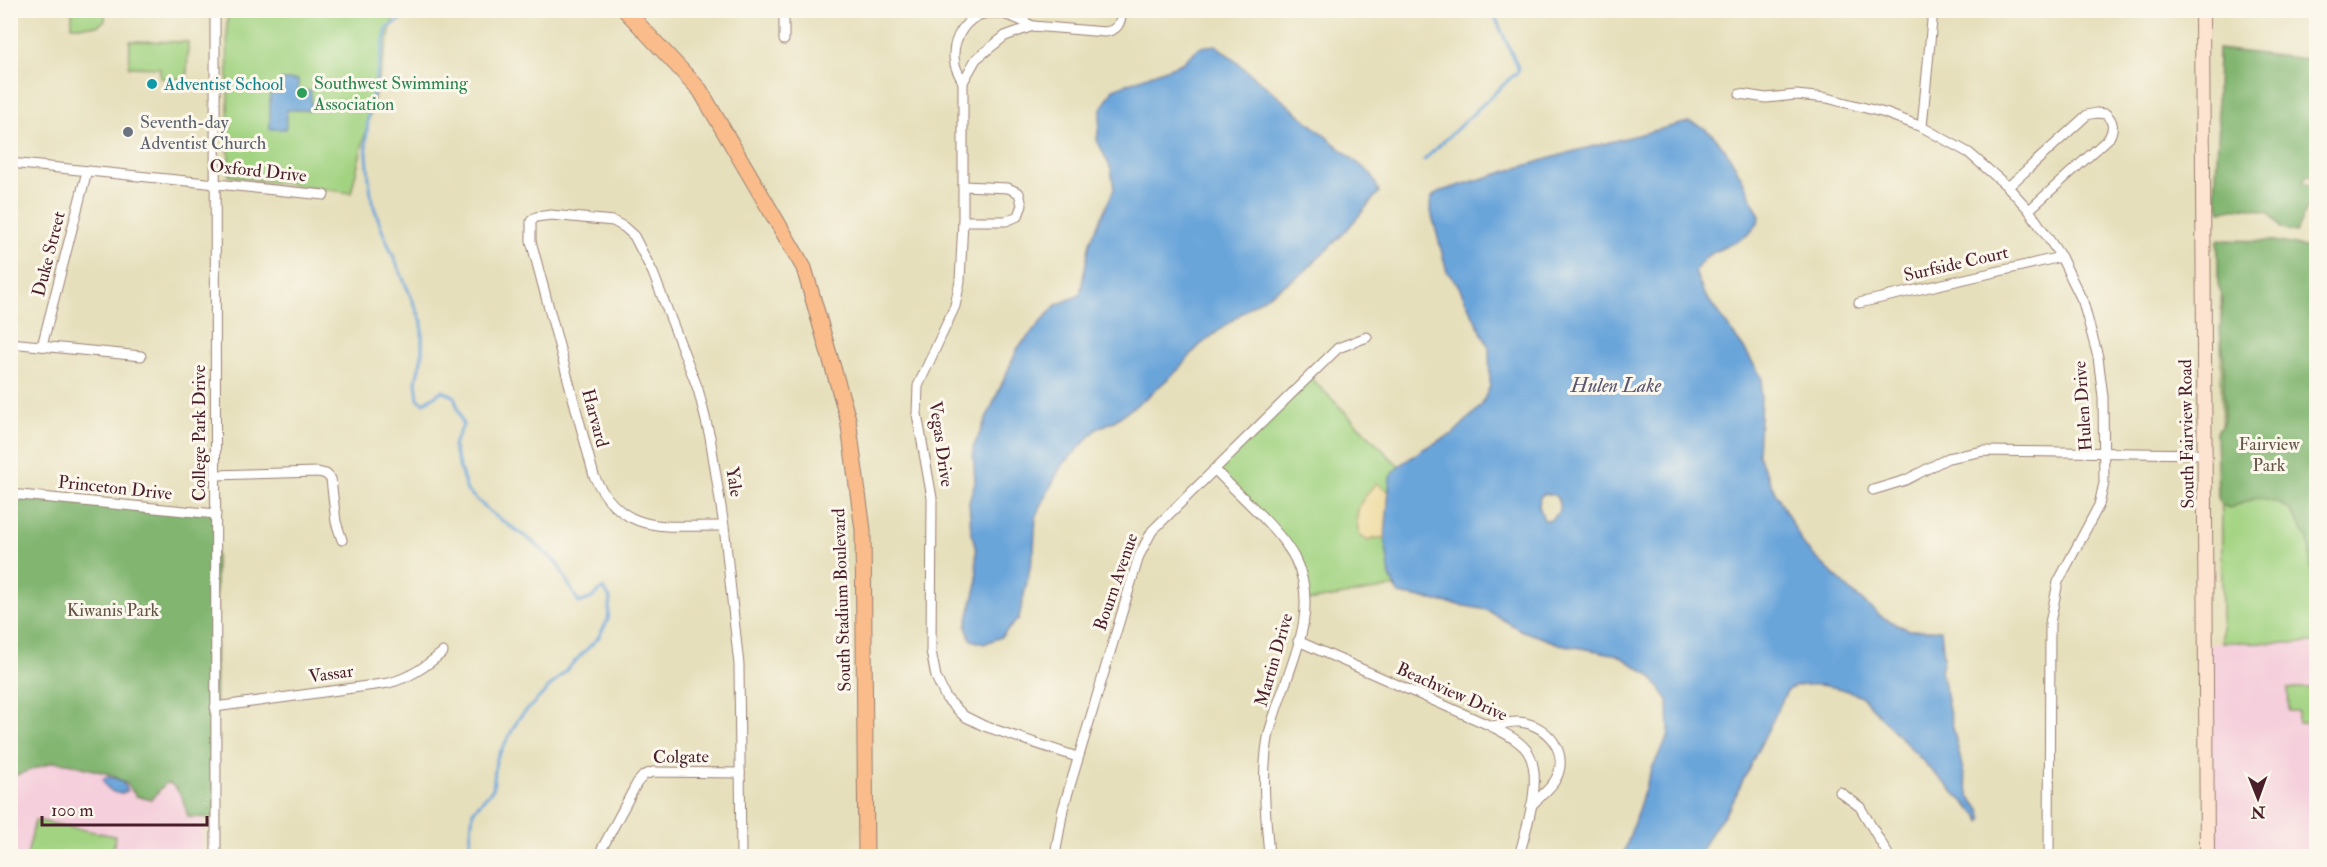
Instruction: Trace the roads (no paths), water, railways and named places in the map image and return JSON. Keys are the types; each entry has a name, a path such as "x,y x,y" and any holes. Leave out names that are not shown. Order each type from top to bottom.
{"main road":[{"name":"South Stadium Boulevard","path":"625,10 700,90 804,268 848,419 863,530 866,856"}],"street":[{"name":"College Park Drive","path":"215,10 216,856"},
{"path":"784,10 784,40"},
{"path":"963,82 955,65 954,50 958,35 967,23 977,16 991,13 1010,16 1033,26 1105,32 1113,31 1119,26 1122,10"},
{"path":"1922,127 1933,10"},
{"name":"South Fairview Road","path":"2202,10 2207,856"},
{"path":"963,82 976,59 1005,36 1033,26"},
{"name":"Vegas Drive","path":"963,82 963,221 960,281 955,306 918,386 917,414 932,498 931,651 936,677 946,698 964,716 984,726 1077,757"},
{"name":"Hulen Drive","path":"1740,93 1766,98 1796,95 1827,98 1885,112 1922,127 1969,153 2008,187 2029,210 2061,257 2083,302 2098,357 2103,397 2104,483 2099,505 2058,582 2050,623 2049,856"},
{"path":"2008,187 2087,116 2096,113 2106,114 2112,121 2113,130 2109,138 2029,210"},
{"name":"Oxford Drive","path":"10,164 324,195"},
{"name":"Duke Street","path":"42,346 87,171"},
{"path":"963,186 1008,188 1019,193 1022,205 1018,216 1006,221 963,221"},
{"name":"Yale","path":"531,221 551,215 613,221 624,226 634,236 653,273 698,389 710,437 724,526 739,665 741,856"},
{"name":"Harvard","path":"531,221 531,241 594,476 602,493 611,505 626,517 640,522 659,525 724,526"},
{"name":"Surfside Court","path":"1859,303 2061,257"},
{"name":"Bourn Avenue","path":"1054,856 1063,809 1077,757 1139,556 1152,531 1338,348 1367,336"},
{"path":"10,343 141,356"},
{"path":"1873,490 1906,480 1948,458 1984,451 2205,454"},
{"name":"Martin Drive","path":"1214,469 1282,539 1296,559 1304,579 1306,603 1303,626 1269,736 1264,764 1269,856"},
{"path":"216,475 318,472 326,474 331,479 336,522 342,540"},
{"name":"Princeton Drive","path":"10,494 216,514"},
{"name":"Beachview Drive","path":"1298,641 1512,737 1528,753 1533,769 1531,806 1519,856"},
{"name":"Vassar","path":"215,706 389,683 407,678 421,670 443,652"},
{"path":"1491,726 1519,722 1535,726 1551,736 1559,750 1560,766 1554,782 1531,806"},
{"name":"Colgate","path":"598,856 636,783 644,775 653,772 740,773"},
{"path":"1840,792 1860,807 1889,856"}],"water":[{"path":"1216,45 1372,175 1379,192 1344,233 1302,274 1251,306 1199,346 1178,370 1145,399 1114,421 1097,429 1060,468 1036,516 1034,550 1019,618 1001,637 984,644 971,640 966,627 977,584 976,549 971,531 969,501 975,482 973,448 1018,348 1056,305 1080,295 1090,242 1114,189 1111,169 1097,140 1101,110 1113,89 1182,63 1200,47"},
{"path":"282,80 298,80 298,91 311,91 311,110 287,110 286,129 270,129 270,90 282,90"},
{"name":"Hulen Lake","path":"1688,122 1701,126 1712,134 1732,160 1760,216 1753,230 1740,240 1708,256 1695,272 1703,292 1745,350 1762,378 1758,454 1771,484 1805,547 1882,617 1909,630 1941,630 1944,657 1941,671 1949,710 1969,796 1980,809 1983,819 1981,822 1979,817 1861,696 1834,687 1803,685 1787,691 1730,807 1711,832 1698,856 1623,856 1651,770 1669,735 1668,700 1650,675 1618,655 1559,644 1520,630 1487,610 1399,594 1390,577 1385,539 1390,477 1399,466 1425,448 1453,434 1481,406 1490,386 1489,348 1458,285 1447,272 1430,208 1431,199 1441,191 1571,152","holes":["1544,494 1554,495 1559,500 1559,512 1550,520 1544,520 1539,506 1540,497"]},
{"path":"106,777 119,780 127,791 115,793 109,789 103,779"}],"waterway":[{"path":"417,10 387,28 369,110 366,143 372,201 382,230 422,322 422,356 416,381 418,399 424,403 442,391 454,396 463,425 453,446 467,491 494,515 529,539 557,563 579,603 592,598 603,588 610,598 608,620 598,638 519,718 496,760 493,789 473,811 470,842 472,856"},
{"path":"1424,160 1519,70 1492,10"}],"place":[{"name":"Adventist School","path":"152,84"},
{"name":"Southwest Swimming Association","path":"302,93"},
{"name":"Seventh-day Adventist Church","path":"128,132"}],"park label":[{"name":"Fairview Park","path":"2269,454"},
{"name":"Kiwanis Park","path":"113,610"}]}
